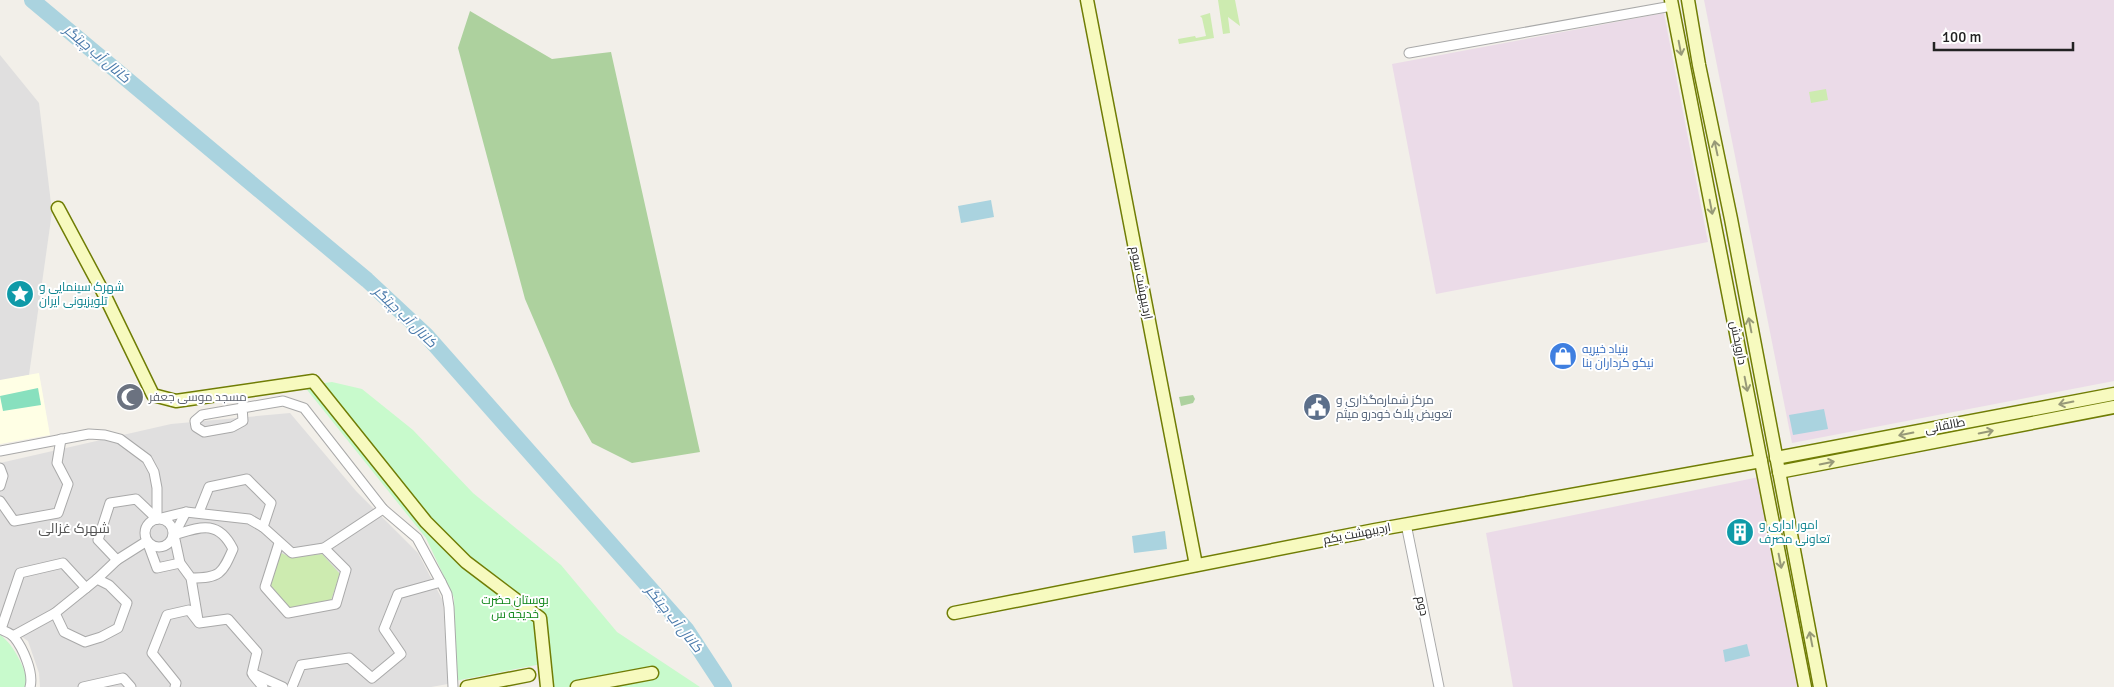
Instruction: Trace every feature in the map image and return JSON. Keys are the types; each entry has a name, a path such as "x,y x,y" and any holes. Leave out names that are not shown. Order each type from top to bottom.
{"street":[{"name":"اردیبهشت سوم","path":"1087,0 1196,565"},
{"name":"داروپخش","path":"1688,0 1698,65 1733,229 1820,687"},
{"name":"داروپخش","path":"1671,3 1805,687"},
{"path":"1409,53 1671,3"},
{"path":"58,208 104,294 153,395 176,401 313,381 426,522 466,562 540,618 547,687"},
{"name":"طالقانی","path":"1776,458 2114,394"},
{"path":"242,406 243,421 232,427 204,432 196,427 195,421 202,415 242,406 283,400 304,408 383,509 417,538 447,594 453,687"},
{"name":"طالقانی","path":"1779,472 2114,407"},
{"path":"0,451 89,434 105,435 120,439 147,459 154,472 157,488 157,519"},
{"path":"0,501 14,521 58,513 68,484 57,463 61,439"},
{"name":"اردیبهشت یکم","path":"954,613 1406,524 1761,461"},
{"path":"0,468 3,476 0,486"},
{"path":"199,512 209,487 247,479 271,503 263,527"},
{"path":"117,560 98,540 110,503 136,499 157,519 166,520 169,523 174,535 180,563 191,578 199,622"},
{"path":"180,563 157,568 147,540 146,527 157,519 186,512 199,512 249,519 263,527 279,544 292,553 324,548 383,509"},
{"path":"147,540 151,544 160,547 169,544 186,512"},
{"name":"دوم","path":"1406,524 1439,687"},
{"path":"174,535 200,527 214,528 227,537 233,548 224,569 211,578 191,578"},
{"path":"13,636 55,613 117,560 147,540"},
{"path":"279,544 265,588 288,613 336,604 346,570 324,548"},
{"path":"30,687 31,682 26,661 13,636 0,629 20,572 63,563 86,588"},
{"path":"55,613 64,632 85,642 102,637 118,628 127,603 109,585 98,578"},
{"path":"292,687 301,665 348,658 372,678 401,654 384,629 398,594 441,582"},
{"path":"174,686 152,653 167,616 189,610 199,622"},
{"path":"199,622 228,619 257,652 252,673"},
{"path":"252,673 263,687"},
{"path":"252,673 283,687"},
{"path":"577,687 652,673"},
{"path":"468,687 528,675"},
{"path":"83,687 123,678 131,687"}],"shaded area":[{"path":"1704,0 2114,0 2114,381 1792,443"},
{"path":"1664,13 1708,242 1436,294 1392,64"},
{"name":"شهرک سینمایی و تلویزیونی ایران","path":"0,55 39,103 52,212 29,375 0,381"},
{"path":"39,373 50,435 0,444 0,380"},
{"path":"290,413 356,491 418,553 443,601 448,684 431,687 40,687 39,673 28,641 0,622 0,463 171,424"},
{"path":"1759,477 1804,687 1513,687 1486,533"}],"green space":[{"path":"1218,0 1235,0 1240,26 1228,17 1230,33 1223,34"},
{"path":"470,11 552,59 611,52 700,452 632,463 592,443 571,406 525,299 458,48"},
{"path":"1210,13 1214,38 1179,44 1178,39 1206,36 1200,16"},
{"path":"1826,89 1828,100 1811,103 1809,92"},
{"name":"بوستان حضرت خدیجه س","path":"332,382 362,389 413,430 473,493 561,565 617,632 700,687 553,687 552,662 455,681 454,598 426,538 304,386"},
{"path":"38,388 41,405 3,411 0,396"},
{"path":"1193,395 1195,399 1193,403 1181,406 1179,397"},
{"path":"281,553 292,558 322,554 340,574 331,600 289,608 270,584"},
{"path":"0,635 10,644 19,658 27,681 27,687 0,687"}],"water":[{"path":"991,200 994,217 961,223 958,206"},
{"path":"1824,409 1828,429 1793,435 1789,415"},
{"path":"1165,531 1167,549 1134,553 1132,536"},
{"path":"1747,644 1750,656 1725,662 1723,650"}],"waterway":[{"name":"کانال آب چیتگر","path":"32,0 367,280 426,335 686,629 724,687"}],"place":[{"name":"شهرک سینمایی و تلویزیونی ایران","path":"20,294"},
{"name":"بنیاد خیریه نیکو کرداران بنا","path":"1563,356"},
{"name":"مسجد موسی جعفر","path":"130,397"},
{"name":"مرکز شماره‌گذاری و تعویض پلاک خودرو میثم","path":"1317,407"},
{"name":"امور اداری و تعاونی مصرف","path":"1740,532"}],"district":[{"name":"شهرک غزالی","path":"74,528"}]}
